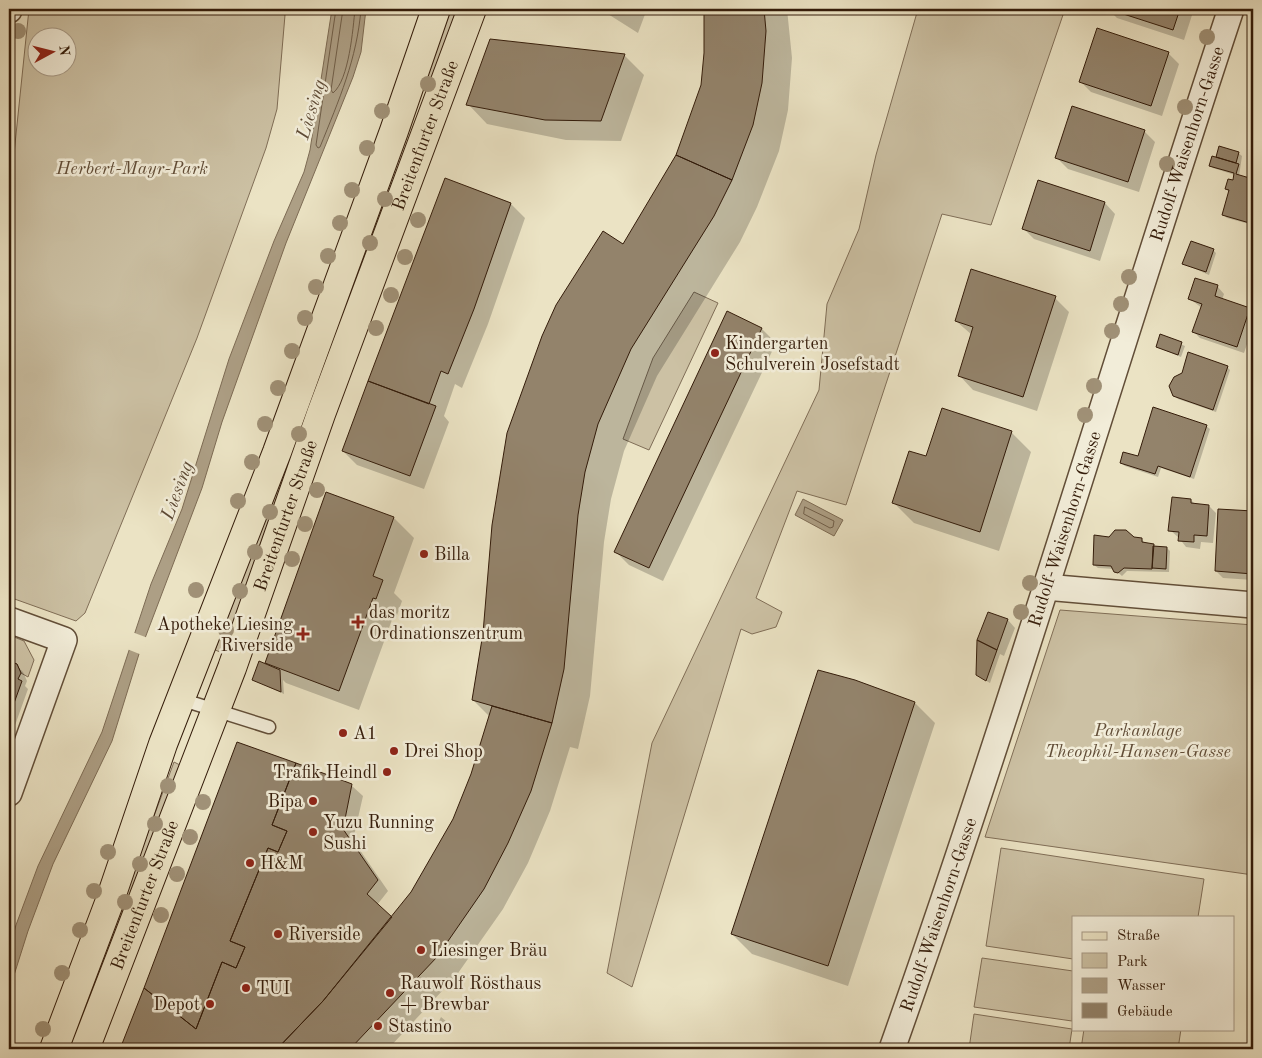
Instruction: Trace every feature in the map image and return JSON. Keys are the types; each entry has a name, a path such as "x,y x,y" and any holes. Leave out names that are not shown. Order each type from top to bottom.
{"main road":[{"name":"Breitenfurter Straße","path":"54,1049 109,904 180,699 277,452 394,131 436,9"},
{"name":"Breitenfurter Straße","path":"85,1049 216,710 314,432 472,9"},
{"path":"394,131 424,140"}],"street":[{"name":"Rudolf-Waisenhorn-Gasse","path":"892,1049 1045,587 1165,207 1231,9"},
{"path":"1045,587 1253,606"},
{"path":"9,620 64,640 9,793"}],"lane":[{"path":"180,699 269,728"}],"green space":[{"name":"Herbert-Mayr-Park","path":"29,9 273,9 285,15 277,109 266,148 197,338 85,613 76,621 9,597 9,202"},
{"path":"450,9 462,9 432,90 422,86"},
{"path":"918,9 1065,9 991,225 942,214 846,505 797,491 756,598 782,612 776,627 752,634 741,629 632,987 607,973 652,743 819,390 827,304 859,229 876,155"},
{"path":"383,194 392,199 223,653 215,650"},
{"path":"694,292 718,303 649,450 623,439 653,358"},
{"name":"Parkanlage Theophil-Hansen-Gasse","path":"1060,610 1253,625 1253,875 985,837"},
{"path":"9,635 24,641 34,660 28,677 21,673 17,664 9,661"},
{"path":"174,762 182,766 78,1049 68,1049"},
{"path":"1001,848 1204,879 1198,916 1072,916 1072,959 986,946"},
{"path":"982,958 1072,971 1072,1021 974,1007"},
{"path":"974,1014 1072,1029 1069,1049 969,1049"},
{"path":"1084,1030 1181,1030 1178,1049 1081,1049"}],"water":[{"name":"Liesing","path":"332,9 366,9 361,52 353,77 286,243 222,422 202,488 139,654 112,741 53,864 28,931 9,991 9,951 16,925 38,866 102,732 151,584 182,509 229,359 274,241 304,172 310,150"},
{"path":"803,499 843,520 834,536 795,515"}],"pier":[{"path":"132,632 148,638 142,655 127,649"}],"building":[{"path":"704,9 764,9 766,31 762,83 753,125 732,180 676,155 701,85 704,53"},
{"path":"1108,9 1180,9 1173,30"},
{"path":"1097,28 1169,52 1151,106 1079,82"},
{"path":"490,39 625,54 601,121 545,120 466,105"},
{"path":"1072,106 1145,130 1128,182 1055,158"},
{"path":"1219,146 1239,152 1236,163 1216,157"},
{"path":"676,155 732,180 714,216 631,349 598,424 585,472 578,515 564,669 552,723 472,700 483,633 492,525 507,433 542,336 556,305 603,231 623,244"},
{"path":"1212,156 1239,164 1236,174 1253,179 1253,224 1222,215 1229,190 1225,189 1228,179 1233,180 1234,173 1209,166"},
{"path":"445,178 511,203 474,309 448,374 441,371 429,404 368,381"},
{"path":"1038,180 1105,202 1090,251 1022,229"},
{"path":"1191,241 1214,249 1206,272 1182,264"},
{"path":"971,269 1056,296 1023,397 958,376 973,327 955,321"},
{"path":"1195,278 1218,285 1215,296 1250,308 1237,347 1192,332 1202,304 1188,299"},
{"path":"727,311 762,328 649,568 614,552"},
{"path":"1160,334 1182,342 1178,355 1156,347"},
{"path":"1188,352 1228,366 1213,410 1173,396 1169,386 1174,377 1182,373"},
{"path":"368,381 436,406 410,476 342,451"},
{"path":"1153,407 1207,425 1190,477 1158,466 1155,474 1120,463 1123,452 1138,456"},
{"path":"942,408 1012,431 980,532 892,503 909,451 926,456"},
{"path":"326,492 394,517 373,576 383,580 376,599 373,598 339,691 265,663"},
{"path":"1172,497 1191,499 1191,503 1209,505 1207,536 1194,535 1194,542 1178,541 1179,532 1168,531"},
{"path":"1218,509 1253,511 1253,574 1215,571"},
{"path":"1115,530 1126,530 1134,537 1142,538 1142,542 1154,544 1152,569 1124,568 1118,573 1114,572 1111,566 1093,565 1094,535 1109,537"},
{"path":"1153,546 1167,547 1166,569 1152,568"},
{"path":"988,612 1008,619 997,650 977,640"},
{"path":"977,640 997,650 986,681 976,675"},
{"path":"9,661 17,664 21,673 18,679 22,681 9,717"},
{"path":"259,661 280,670 281,692 252,680"},
{"path":"818,670 855,680 915,702 828,966 731,934"},
{"path":"492,706 552,723 531,791 508,843 484,889 437,957 350,1049 277,1049 323,1001 411,892 453,819 471,774"},
{"path":"237,742 296,763 272,825 287,831 278,852 268,848 230,941 245,947 236,968 222,962 196,1029 144,988"},
{"path":"296,763 352,784 343,829 378,880 367,894 392,917 323,1001 277,1049 120,1049 144,988 196,1029 222,962 236,968 245,947 230,941 268,848 278,852 287,831 272,825"}],"place":[{"name":"Kindergarten Schulverein Josefstadt","path":"715,353"},
{"name":"Billa","path":"424,554"},
{"name":"das moritz Ordinationszentrum","path":"358,622"},
{"name":"Apotheke Liesing Riverside","path":"303,634"},
{"name":"A1","path":"343,733"},
{"name":"Drei Shop","path":"394,751"},
{"name":"Trafik Heindl","path":"387,772"},
{"name":"Bipa","path":"313,801"},
{"name":"Yuzu Running Sushi","path":"313,832"},
{"name":"H&M","path":"250,863"},
{"name":"Riverside","path":"278,934"},
{"name":"Liesinger Bräu","path":"421,950"},
{"name":"TUI","path":"246,988"},
{"name":"Rauwolf Rösthaus + Brewbar","path":"390,993"},
{"name":"Depot","path":"210,1004"},
{"name":"Stastino","path":"378,1026"}]}
